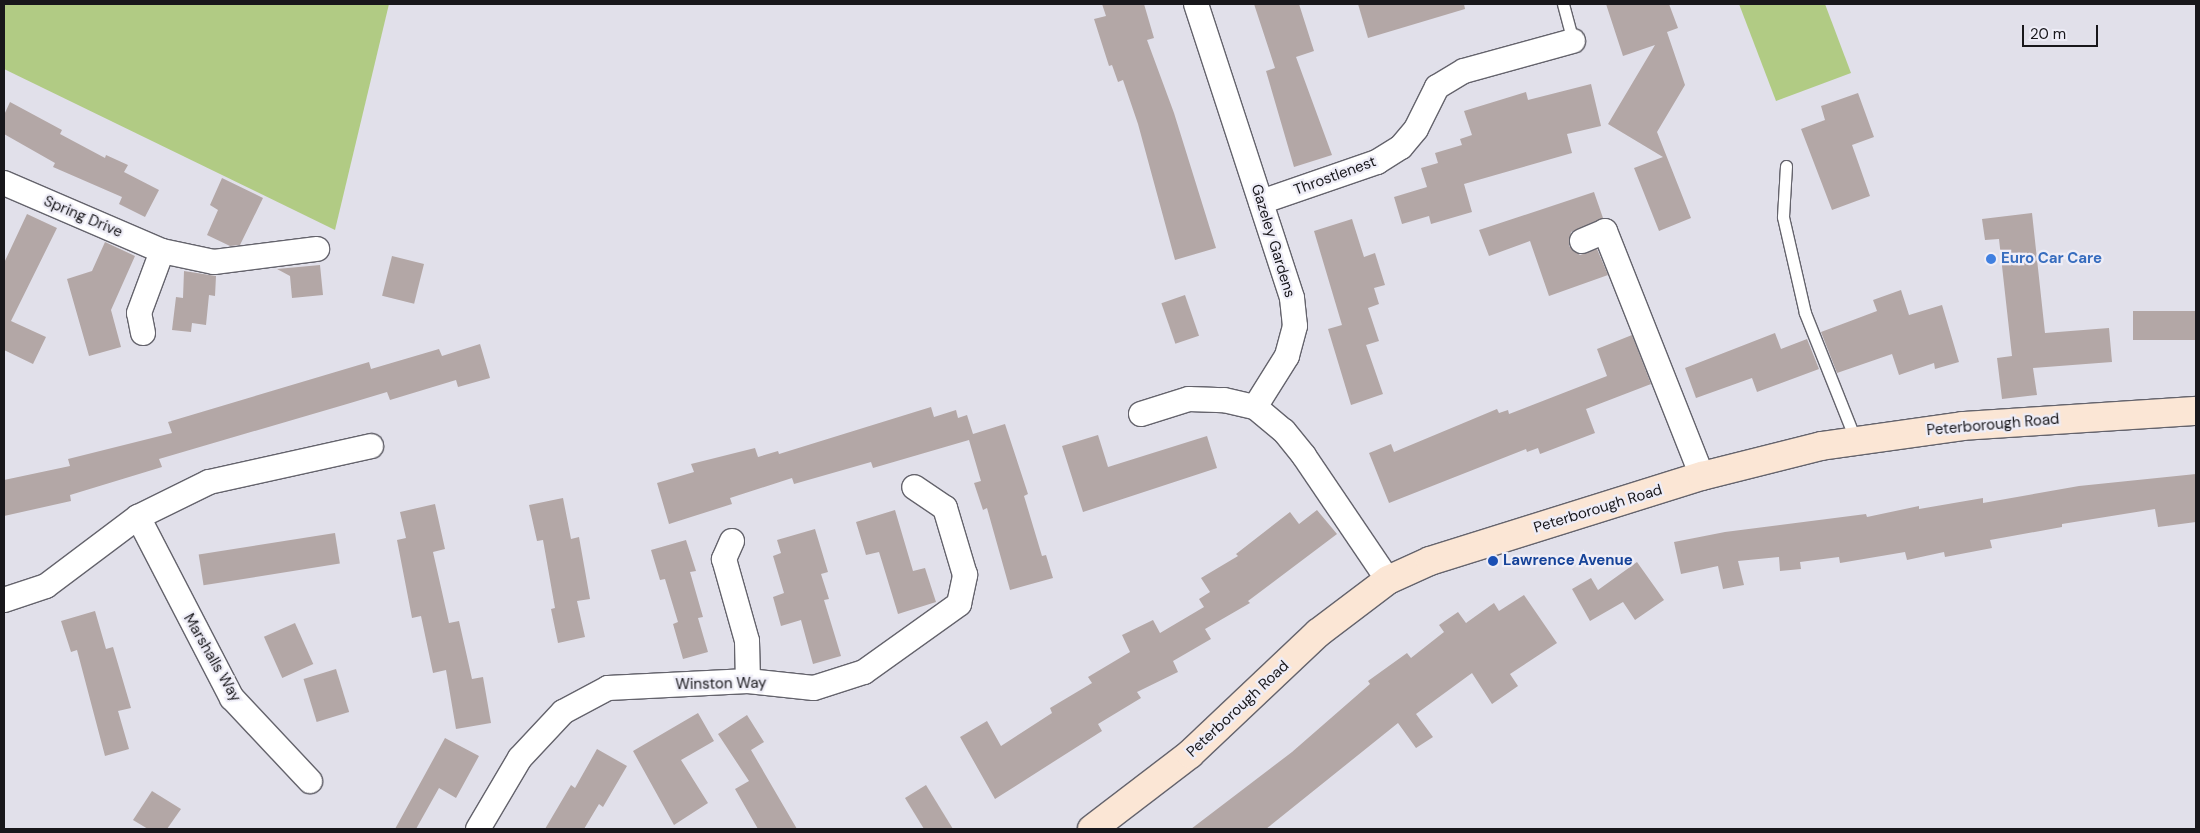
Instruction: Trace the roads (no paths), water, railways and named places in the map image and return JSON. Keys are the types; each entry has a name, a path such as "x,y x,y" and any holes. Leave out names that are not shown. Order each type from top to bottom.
{"main road":[{"name":"Peterborough Road","path":"1092,829 1190,754 1318,634 1388,580 1430,561 1702,476 1821,446 1963,426 2196,411"}],"street":[{"name":"Gazeley Gardens","path":"1196,4 1292,298 1295,326 1287,356 1254,407"},
{"name":"Throstlenest","path":"1261,202 1377,162 1401,147 1416,129 1437,87 1464,71 1573,40"},
{"name":"Spring Drive","path":"4,184 162,251 214,262 293,244 317,249"},
{"path":"1582,240 1605,231 1702,476"},
{"path":"143,333 139,313 162,251"},
{"path":"1141,414 1189,399 1224,400 1254,407 1284,432 1304,456 1388,580"},
{"path":"4,600 46,586 138,517 209,482 371,446"},
{"name":"Winston Way","path":"478,829 520,758 558,704 608,688 748,681 814,688 864,672 959,604 966,575 946,508 914,487"},
{"name":"Marshalls Way","path":"138,517 232,698 310,780"},
{"path":"732,541 724,559 747,641 748,681"}],"lane":[{"path":"1563,4 1573,40"},
{"path":"1786,166 1783,216 1805,313 1856,441"}],"place":[{"name":"Euro Car Care","path":"1991,259"},
{"name":"Lawrence Avenue","path":"1493,561"}]}
